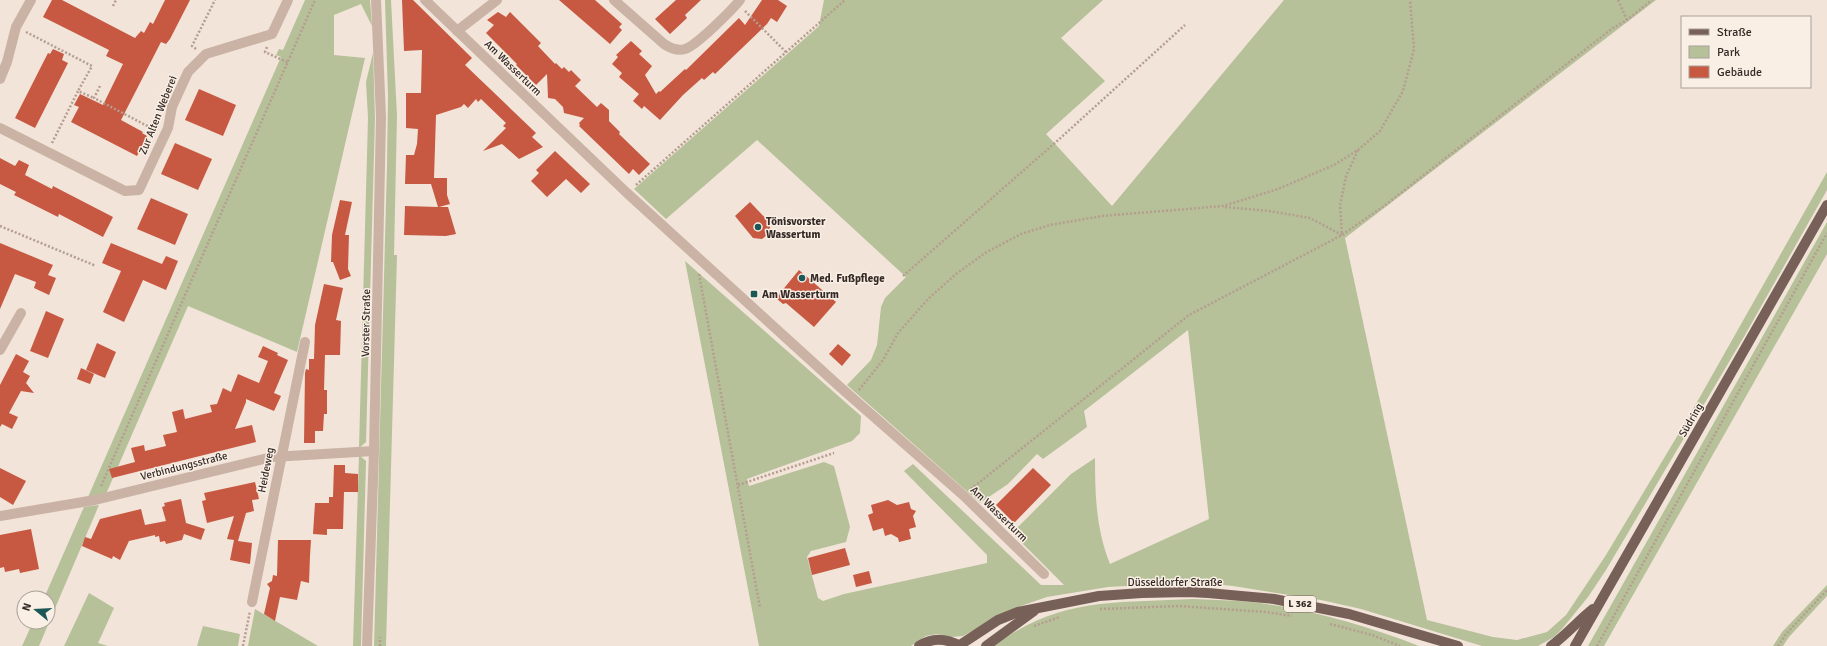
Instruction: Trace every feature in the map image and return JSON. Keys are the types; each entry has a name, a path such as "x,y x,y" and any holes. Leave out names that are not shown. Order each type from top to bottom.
{"main road":[{"name":"Südring","path":"1575,646 1827,205"},
{"name":"Düsseldorfer Straße","path":"960,646 998,620 1018,612 1035,610 1061,602 1098,596 1142,593 1208,593 1274,599 1349,614 1458,646"},
{"path":"1551,646 1561,639 1577,621 1598,606"},
{"name":"Düsseldorfer Straße","path":"986,646 1035,610"},
{"name":"Düsseldorfer Straße","path":"1408,632 1436,646"},
{"path":"919,646 926,642 938,639 949,640 960,646"}],"street":[{"path":"0,79 7,62 16,27 30,0"},
{"path":"272,34 288,0"},
{"name":"Vorster Straße","path":"367,646 374,451 381,117 376,0"},
{"name":"Am Wasserturm","path":"425,0 627,193 851,398 963,495 1044,574"},
{"path":"457,31 497,0"},
{"path":"614,0 664,44 670,48 684,50 696,42 739,2"},
{"name":"Zur Alten Weberei","path":"0,128 125,191 139,190 164,135 172,107 188,72 206,54 272,34"},
{"path":"0,350 21,313"},
{"name":"Heideweg","path":"252,602 305,342"},
{"name":"Verbindungsstraße","path":"0,516 95,500 281,455 374,451"}],"path":[{"path":"113,6 116,0"},
{"path":"206,54 192,46 215,0"},
{"path":"95,500 315,0"},
{"path":"627,193 845,0"},
{"path":"1223,206 1285,186 1334,165 1358,150 1380,131 1403,91 1414,49 1410,0"},
{"path":"1618,0 1628,20"},
{"path":"963,495 1189,315 1342,235 1384,206 1613,28 1628,20 1652,0"},
{"path":"739,2 786,52"},
{"path":"903,276 1056,142 1186,25"},
{"path":"16,27 92,66 48,152"},
{"path":"272,34 265,52 289,62"},
{"path":"94,98 100,86"},
{"path":"78,91 164,135"},
{"path":"1342,235 1340,206 1346,176 1358,150"},
{"path":"851,398 870,378 883,360 898,333 928,299 956,274 985,253 1021,234 1050,225 1102,216 1223,206 1269,211 1310,218 1342,235"},
{"path":"0,226 96,266"},
{"path":"1597,646 1827,233"},
{"path":"696,256 760,608"},
{"path":"738,485 834,454"},
{"path":"1778,646 1786,634 1827,590"},
{"path":"243,646 252,602"},
{"path":"1097,609 1179,606 1259,611 1294,616"},
{"path":"1028,630 1065,615"},
{"path":"1324,622 1372,634 1400,646"}],"green space":[{"path":"305,0 370,0 372,26 361,4 334,15 334,55 365,58 297,352 188,306 106,494 88,497 281,57 276,55 279,49 283,50"},
{"path":"385,0 391,0 397,116 394,255 397,255 386,646 374,646 387,166 388,96"},
{"path":"824,0 1103,0 1061,38 1105,81 1046,134 1112,206 1284,0 1656,0 1345,238 1427,620 1493,637 1517,640 1547,632 1566,615 1606,555 1688,418 1827,172 1827,190 1745,335 1606,570 1588,597 1562,629 1554,637 1538,646 1482,646 1361,609 1321,600 1233,586 1194,582 1108,587 1047,597 1018,607 963,636 951,637 938,634 926,636 911,646 759,646 685,261 861,416 860,433 852,441 747,479 749,486 824,462 834,466 850,527 846,542 811,551 807,557 818,598 823,601 844,594 987,563 987,555 904,471 913,464 1041,585 1064,585 1012,533 1071,474 1095,458 1097,512 1105,551 1110,564 1209,519 1188,330 1084,411 1087,427 1043,459 1037,454 1008,484 980,503 847,385 871,360 877,345 881,307 885,298 906,277 757,140 666,219 634,189 819,26"},
{"path":"373,53 375,118 366,442 359,448 368,118 366,82"},
{"path":"1827,222 1827,254 1604,646 1588,646"},
{"path":"359,455 366,461 361,646 353,646"},
{"path":"99,505 56,606 56,590 48,590 84,507"},
{"path":"1827,585 1827,596 1789,637 1783,646 1773,646 1782,632"},
{"path":"89,593 114,608 98,643 108,646 64,646"},
{"path":"1193,599 1251,602 1315,613 1378,631 1419,646 994,646 1018,630 1042,619 1065,611 1113,603"},
{"path":"255,609 318,646 248,646"},
{"path":"203,626 240,634 238,646 197,646"},
{"path":"29,630 46,630 39,646 22,646"}],"building":[{"path":"52,0 62,0 135,38 141,31 144,33 150,22 153,24 165,0 190,0 170,39 166,44 161,42 121,120 143,132 142,133 147,136 137,156 71,122 79,107 74,105 80,94 103,105 123,64 106,56 109,50 43,17"},
{"path":"402,0 413,0 472,58 465,65 536,133 532,137 543,147 519,159 502,144 483,151 506,128 503,126 506,123 481,99 478,102 476,99 468,108 464,104 461,107 436,115 434,178 447,178 447,195 450,204 439,207 448,207 456,234 446,236 404,235 405,206 438,207 431,184 405,184 406,155 414,155 417,144 418,129 406,128 406,93 421,93 422,50 404,51"},
{"path":"559,0 595,0 622,24 619,27 622,30 610,44"},
{"path":"676,0 701,0 685,15 687,18 670,34 655,19"},
{"path":"762,0 778,0 787,6 777,22 771,18 767,24 715,74 713,72 704,80 702,78 683,95 660,120 644,106 642,109 633,101 639,94 619,77 622,73 612,64 618,57 616,55 631,41 642,51 639,54 652,66 645,75 656,94 685,69 686,70 739,18 745,25"},
{"path":"498,12 506,17 510,12 541,43 538,46 555,64 556,63 562,69 564,67 569,72 571,70 581,80 575,86 597,107 601,103 609,110 609,121 620,132 619,134 650,164 639,175 633,169 629,174 579,126 579,123 584,118 564,113 563,107 555,99 548,98 547,74 536,85 486,33 494,25 487,20"},
{"path":"53,49 64,54 62,60 68,63 35,128 15,118 48,53 50,54"},
{"path":"199,89 236,105 223,136 185,120"},
{"path":"175,143 212,159 198,190 161,174"},
{"path":"555,151 590,184 581,193 566,179 547,197 531,181 539,173 536,170"},
{"path":"0,158 15,166 19,160 29,165 25,175 52,189 53,186 113,217 103,237 59,214 58,217 14,195 16,192 0,184"},
{"path":"151,198 188,214 175,245 137,229"},
{"path":"340,200 352,202 345,235 349,235 348,269 351,276 340,280 333,262 331,262 332,235"},
{"name":"Tönisvorster Wassertum","path":"750,202 770,223 770,233 762,239 753,238 735,216"},
{"path":"0,243 53,265 48,275 56,278 49,295 34,288 36,282 15,274 0,309"},
{"path":"111,243 162,264 166,256 178,261 166,290 143,280 124,322 103,312 121,271 102,263"},
{"path":"799,270 836,302 814,327 786,303 783,304 776,298"},
{"path":"324,284 343,288 336,320 341,321 340,355 325,355 324,390 327,390 327,414 324,414 323,431 315,431 315,443 304,443 305,373 306,369 309,370 309,359 314,359 315,325"},
{"path":"46,311 64,319 48,358 30,351"},
{"path":"97,343 116,352 105,378 86,370"},
{"path":"838,344 851,355 842,366 829,354"},
{"path":"263,346 278,353 277,355 288,360 274,393 281,396 274,411 246,399 235,429 252,425 256,442 112,478 109,469 135,462 131,448 144,445 145,451 166,446 163,435 177,432 172,412 183,409 185,419 212,412 210,405 217,404 223,388 231,392 238,374 259,383 268,361 258,357"},
{"path":"16,354 29,361 23,372 30,376 26,383 34,393 21,391 9,413 18,417 12,429 2,424 0,427 0,385"},
{"path":"81,368 94,374 90,384 77,379"},
{"path":"334,465 345,465 345,473 358,474 358,492 344,492 343,529 327,529 327,535 313,534 315,503 329,503 329,497 333,497"},
{"path":"0,468 26,481 13,505 0,497"},
{"path":"1033,468 1051,485 1014,523 996,505"},
{"path":"255,482 259,499 252,500 254,511 246,513 238,541 252,543 250,564 230,560 234,540 227,539 234,516 207,523 202,501 206,500 204,493"},
{"path":"181,499 186,523 205,529 201,540 184,534 182,540 166,544 165,541 160,542 159,536 155,537 155,535 129,541 120,560 113,556 112,559 82,546 85,537 91,539 100,519 141,509 145,525 166,521 162,507 165,506 164,503"},
{"path":"888,500 897,505 909,502 911,509 916,511 913,516 916,527 909,529 911,539 899,542 898,538 891,534 885,536 883,528 873,531 868,515 873,513 871,505"},
{"path":"31,529 39,569 20,573 19,569 5,572 4,567 0,568 0,535"},
{"path":"278,540 311,540 309,583 301,581 297,600 280,597 275,621 264,614 270,588 267,584 272,581 273,575 277,576"},
{"path":"845,548 850,565 812,575 808,558"},
{"path":"869,571 872,583 856,587 853,575"}],"place":[{"name":"Tönisvorster Wassertum","path":"758,227"},
{"name":"Med. Fußpflege","path":"802,278"},
{"name":"Am Wasserturm","path":"754,294"}]}
